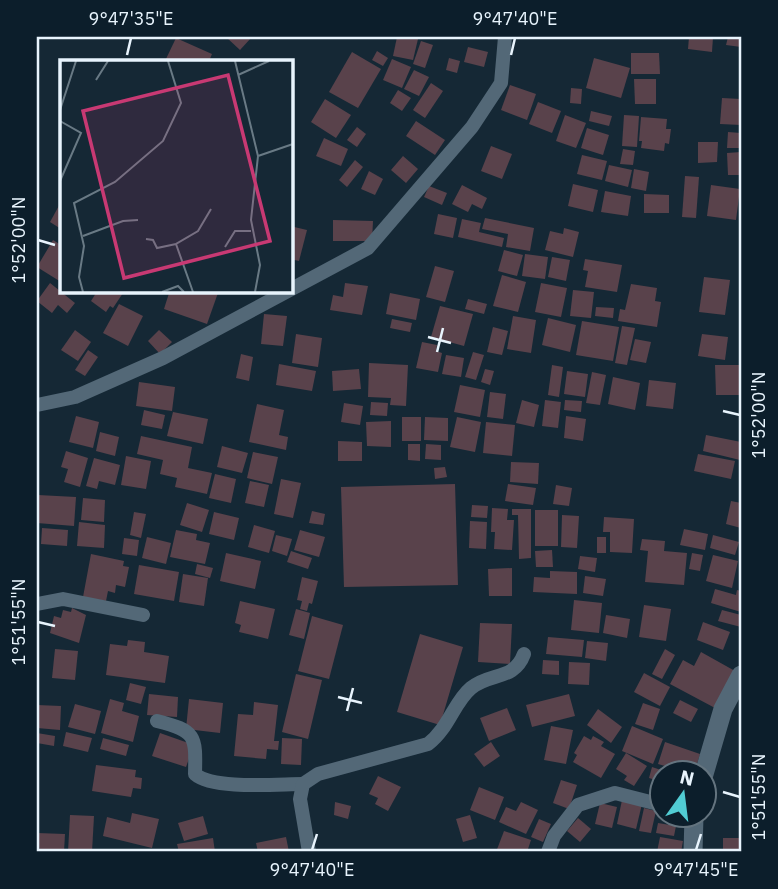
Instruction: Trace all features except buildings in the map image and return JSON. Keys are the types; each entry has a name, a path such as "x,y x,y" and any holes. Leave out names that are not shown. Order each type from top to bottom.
{"street":[{"path":"292,289 368,248 472,127 501,83 505,37"},
{"path":"37,405 75,397 163,358 286,292"},
{"path":"37,604 63,599 143,615"},
{"path":"158,721 183,728 196,741 195,774 202,780 303,784 318,774 428,744 440,735 471,687 506,676 519,665 524,654"},
{"path":"708,760 723,709 741,675"},
{"path":"303,784 300,799 309,852"},
{"path":"548,852 562,825 578,806 614,793 648,801"},
{"path":"693,852 694,830"}]}
